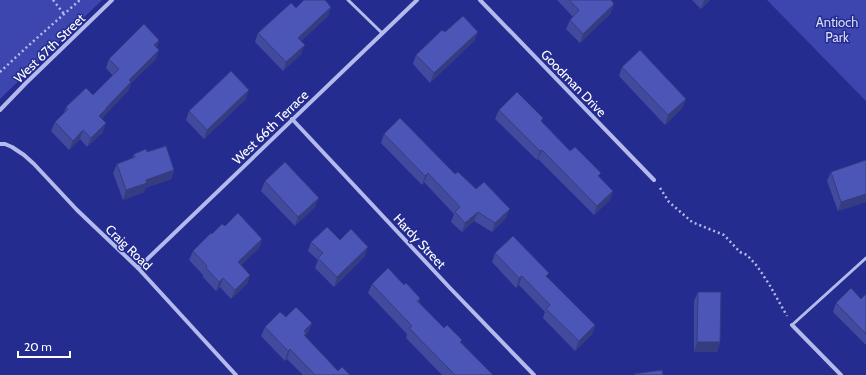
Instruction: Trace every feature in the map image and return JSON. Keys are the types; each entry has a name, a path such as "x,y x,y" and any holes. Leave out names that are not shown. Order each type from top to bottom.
{"street":[{"name":"West 67th Street","path":"0,110 112,0"},
{"name":"West 66th Terrace","path":"138,268 417,0"},
{"name":"Goodman Drive","path":"480,0 654,180"},
{"name":"Hardy Street","path":"292,119 534,375"},
{"name":"Craig Road","path":"0,144 5,144 24,155 34,164 77,210 138,268 236,375"},
{"path":"792,325 841,375"}],"lane":[{"path":"348,0 382,34"},
{"path":"792,325 866,258"}],"path":[{"path":"53,0 64,14"},
{"path":"0,72 80,0"},
{"path":"654,180 669,202 692,222 724,235 740,252 747,255 770,284 792,325"}],"green space":[{"path":"0,0 102,0 0,99"},
{"name":"Antioch Park","path":"767,0 866,0 866,101"}],"building":[{"path":"304,0 325,0 331,7 298,38 305,45 286,62 258,33 291,3 296,8"},
{"path":"569,0 611,0 614,4 583,34 570,20 579,10"},
{"path":"463,16 478,32 434,73 416,55 442,30 445,32"},
{"path":"144,24 159,40 154,45 159,50 129,80 131,82 99,116 106,123 91,138 83,130 73,141 55,122 68,109 66,107 86,88 93,95 119,69 109,59"},
{"path":"640,50 686,99 668,115 622,67"},
{"path":"231,71 249,90 207,130 189,111"},
{"path":"517,92 543,118 541,121 570,151 575,147 601,173 598,176 613,191 597,206 542,150 540,151 499,110"},
{"path":"400,118 455,174 458,172 476,189 484,182 510,209 495,223 478,212 465,223 455,212 460,207 428,173 425,176 384,134"},
{"path":"166,146 174,170 146,180 147,183 126,190 117,164 135,157 134,154 146,149 147,152"},
{"path":"866,160 866,194 841,202 831,172"},
{"path":"285,162 319,198 298,217 265,181"},
{"path":"238,213 262,239 238,262 250,275 235,290 223,278 219,282 193,251 211,233 212,234 222,224 225,226"},
{"path":"327,227 340,240 351,229 368,247 337,277 318,258 323,253 311,242"},
{"path":"513,236 549,273 546,276 595,325 579,341 546,309 550,305 522,276 519,278 495,253"},
{"path":"388,268 404,285 406,283 420,298 417,301 444,328 447,325 462,340 460,342 493,375 455,375 409,328 412,326 372,284"},
{"path":"851,288 861,299 866,294 866,334 836,303"},
{"path":"698,292 721,292 720,342 697,342"},
{"path":"296,307 312,323 304,331 306,333 304,335 338,371 342,367 350,375 315,375 290,349 288,351 265,327 280,312 286,317"},
{"path":"662,370 663,375 634,375 634,374"}]}
